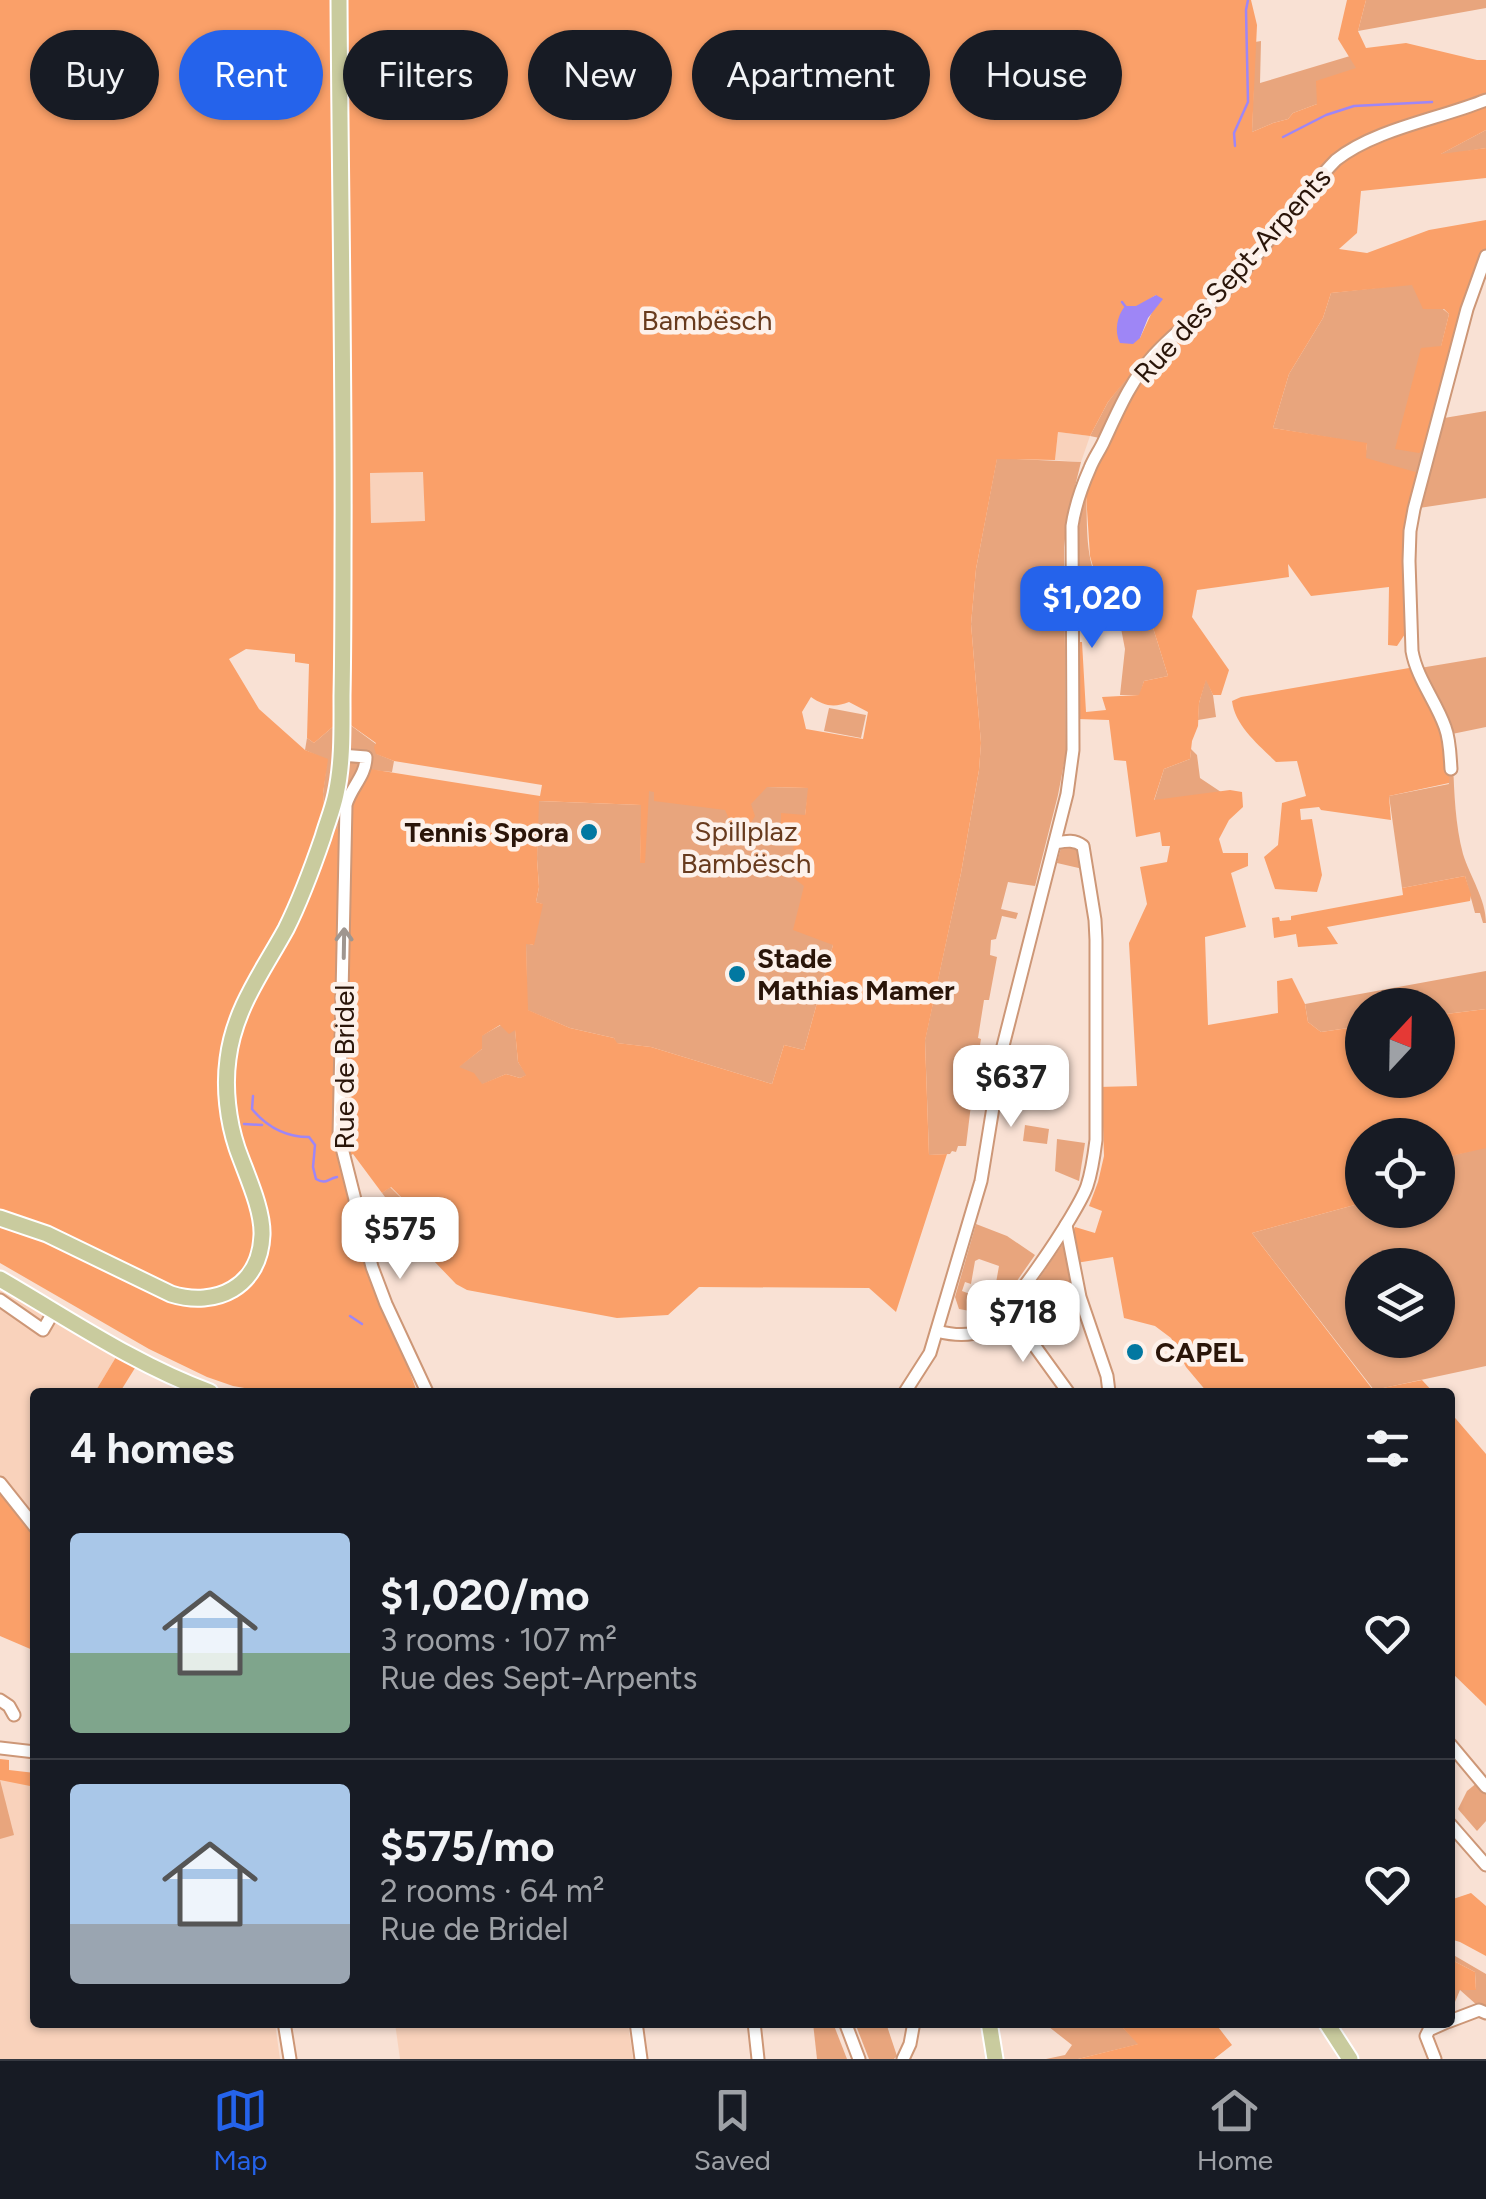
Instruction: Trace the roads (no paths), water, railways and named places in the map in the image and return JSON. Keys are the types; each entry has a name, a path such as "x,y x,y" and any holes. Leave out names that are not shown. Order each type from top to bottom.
{"main road":[{"path":"0,1218 47,1234 188,1300 226,1294 242,1283 260,1250 262,1232 226,1094 228,1060 234,1028 246,997 285,930 311,871 336,794 341,755 344,492 339,0"},
{"path":"0,1279 139,1360 175,1386"},
{"path":"990,2028 995,2059"},
{"path":"1330,2028 1350,2059"}],"street":[{"name":"Rue des Sept-Arpents","path":"908,1388 930,1354 980,1182 1003,1046 1067,794 1073,750 1072,520 1090,465 1139,374 1153,356 1216,300 1336,160 1351,148 1379,136 1486,100"},
{"path":"1451,769 1448,736 1415,666 1412,650 1410,531 1467,309 1486,256"},
{"name":"Rue de Bridel","path":"341,755 366,758 366,768 346,805 339,1136 372,1267 425,1388"},
{"path":"938,1331 966,1335 984,1330 1004,1313 1066,1225 1086,1188 1093,1165 1095,920 1082,846 1070,840 1055,843"},
{"path":"1066,1225 1080,1297 1109,1388"},
{"path":"0,1300 43,1330 54,1311"},
{"path":"1004,1313 1026,1334 1065,1388"},
{"path":"0,1482 30,1521"},
{"path":"0,1700 14,1714"},
{"path":"0,1748 30,1751"},
{"path":"1455,1750 1486,1788"},
{"path":"1455,1830 1486,1865"},
{"path":"1455,2020 1478,2010 1486,2013"},
{"path":"285,2028 290,2059"},
{"path":"638,2028 641,2059"},
{"path":"755,2028 758,2059"},
{"path":"847,2028 859,2059"},
{"path":"902,2059 913,2028"},
{"path":"1434,2059 1426,2036 1435,2028"}],"waterway":[{"path":"1235,146 1234,133 1248,102 1248,0"},
{"path":"1283,137 1354,106 1432,102"},
{"path":"1122,302 1125,306"},
{"path":"253,1096 252,1109 270,1126 309,1137 315,1145 316,1179 324,1182 337,1177"},
{"path":"244,1124 262,1125"},
{"path":"350,1316 362,1324"}],"place":[{"name":"Tennis Spora","path":"589,832"},
{"name":"Stade Mathias Mamer","path":"737,974"},
{"name":"CAPEL","path":"1135,1352"}],"park label":[{"name":"Bambësch","path":"707,320"},
{"name":"Spillplaz Bambësch","path":"746,847"}]}
